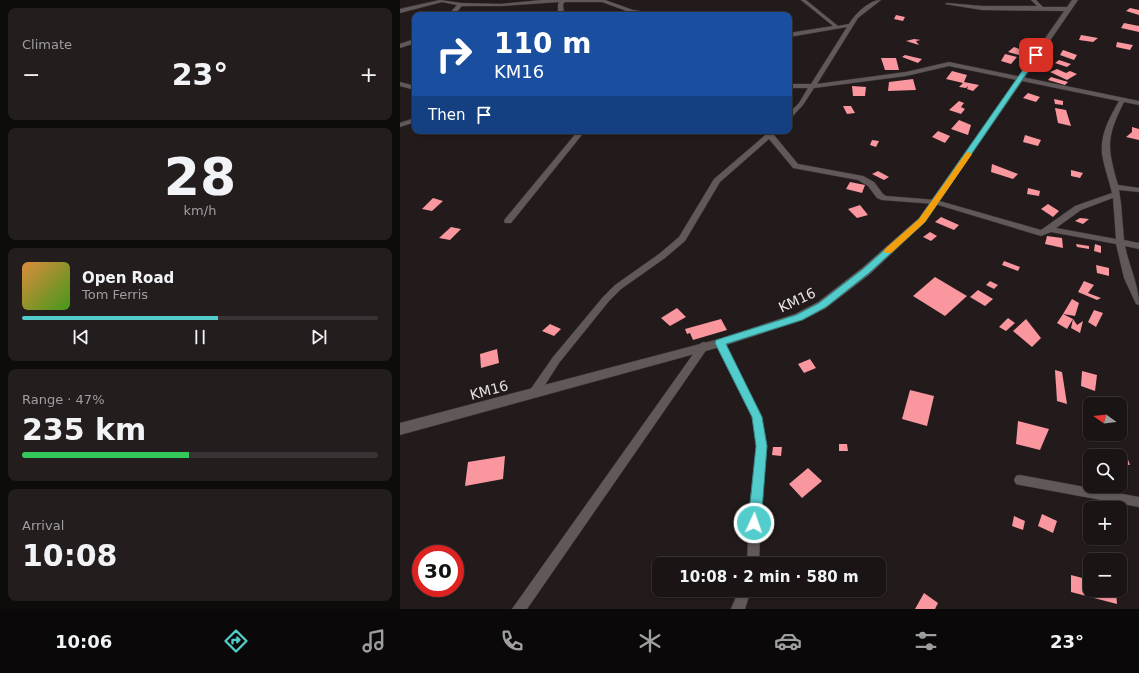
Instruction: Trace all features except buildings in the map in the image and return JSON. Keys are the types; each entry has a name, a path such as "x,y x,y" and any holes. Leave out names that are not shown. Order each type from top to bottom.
{"street":[{"path":"400,11 439,1 461,4 501,5 570,0 603,1 628,10 642,12"},
{"path":"803,0 836,26"},
{"path":"792,114 801,104 860,13 879,0"},
{"path":"1033,0 1042,8"},
{"path":"561,12 560,4 563,1"},
{"path":"454,12 461,4"},
{"path":"947,4 982,8 1042,8 1072,4"},
{"name":"KM16","path":"400,429 704,346 720,343 799,317 822,305 866,271 922,220 936,202 1019,78 1072,4"},
{"path":"792,34 836,26 852,25"},
{"path":"400,46 412,42"},
{"path":"792,86 813,86 906,74 946,64 1139,103"},
{"path":"400,84 412,87"},
{"path":"1122,100 1106,140 1106,152 1115,190 1121,243 1130,283 1139,302"},
{"path":"400,125 412,121"},
{"path":"508,221 580,134"},
{"path":"534,393 556,360 606,299 618,287 662,256 682,239 717,181 771,134"},
{"path":"773,134 796,166 860,178 871,184 880,196 885,198 936,202 1041,233 1050,229 1067,214 1115,190 1139,190"},
{"path":"1050,229 1139,246"},
{"path":"720,343 757,417 762,446 755,510 753,557"},
{"path":"519,609 704,346"},
{"path":"1020,480 1139,502"},
{"path":"738,609 742,597"}],"slow traffic":[{"path":"888,251 922,220 968,154"}],"route":[{"path":"754,523 762,446 757,417 720,343 799,317 822,305 866,271 922,220 936,202 1036,55"}]}
